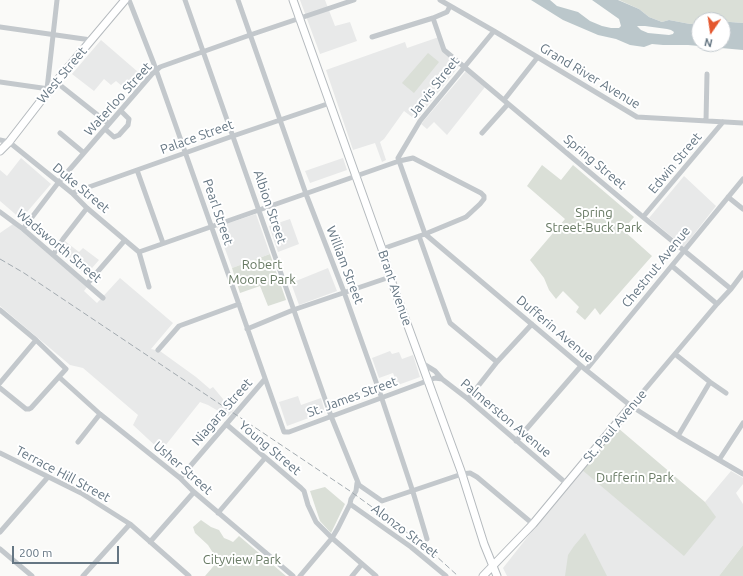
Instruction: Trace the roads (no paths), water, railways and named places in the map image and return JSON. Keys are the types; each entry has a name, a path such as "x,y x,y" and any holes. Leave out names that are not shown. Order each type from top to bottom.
{"main road":[{"name":"West Street","path":"0,151 9,142 48,89 56,82 125,0"},
{"name":"Brant Avenue","path":"293,0 382,249 390,277 462,474 484,544 497,576"},
{"name":"St. Paul Avenue","path":"483,576 533,524 631,406"}],"street":[{"path":"0,82 48,89 58,0"},
{"name":"Pearl Street","path":"129,0 186,153 284,432"},
{"name":"Albion Street","path":"186,0 331,416 358,483 382,501 413,491"},
{"name":"William Street","path":"238,0 306,194 344,292 381,397 413,491 427,539"},
{"name":"Waterloo Street","path":"23,230 58,183 152,74 160,68 250,35 354,0"},
{"name":"Grand River Avenue","path":"440,0 637,118 743,123"},
{"path":"372,37 433,18 447,12 450,6"},
{"name":"Spring Street","path":"433,18 444,50 731,289"},
{"path":"0,27 91,40"},
{"name":"Jarvis Street","path":"399,161 398,158 420,121 494,31"},
{"path":"482,133 537,58"},
{"path":"706,121 707,74"},
{"path":"56,82 109,124"},
{"name":"Palace Street","path":"72,193 330,103"},
{"path":"105,129 114,137 119,135 128,125 129,119 121,111"},
{"name":"Edwin Street","path":"643,217 723,122"},
{"path":"60,133 84,153"},
{"path":"0,140 9,142"},
{"name":"Duke Street","path":"9,142 72,193 87,208 139,252"},
{"path":"149,286 139,252 399,161 413,158 481,193 484,196 484,199 480,204 466,217 425,234 382,249"},
{"path":"399,161 425,234"},
{"path":"137,170 163,243"},
{"name":"Chestnut Avenue","path":"586,370 743,179"},
{"path":"728,197 743,209"},
{"path":"53,255 63,239 87,208"},
{"name":"Wadsworth Street","path":"0,212 103,298"},
{"name":"Dufferin Avenue","path":"425,234 581,366 631,406 678,436 743,474"},
{"path":"419,236 450,323 497,362"},
{"path":"87,284 125,240"},
{"path":"672,266 717,304"},
{"name":"St. Paul Avenue","path":"631,406 743,273"},
{"path":"247,329 294,310 390,277"},
{"path":"158,350 179,326 239,304"},
{"path":"0,311 36,340 64,366 65,370 29,409 26,409 0,388"},
{"path":"468,399 497,362 532,324"},
{"path":"0,383 36,340"},
{"path":"675,354 726,393"},
{"path":"422,363 435,371 442,379"},
{"path":"516,441 581,366"},
{"name":"Usher Street","path":"59,377 100,414 180,478 218,513 293,576"},
{"name":"Palmerston Avenue","path":"428,381 435,378 442,379 468,399 567,484"},
{"name":"Niagara Street","path":"180,478 265,379"},
{"name":"St. James Street","path":"284,432 289,432 428,381"},
{"path":"678,436 710,382"},
{"path":"78,442 100,414"},
{"name":"Young Street","path":"226,424 304,491 308,505 316,522 332,538"},
{"path":"719,460 743,424"},
{"name":"Terrace Hill Street","path":"0,453 81,493 130,524 189,576"},
{"path":"218,513 265,458"},
{"path":"413,491 462,474 470,473 477,477 533,524"},
{"path":"0,532 48,477"},
{"path":"300,576 332,538 356,492 358,483"},
{"path":"350,504 358,493 364,488"},
{"path":"150,542 194,492"},
{"name":"Alonzo Street","path":"350,504 411,547 446,576"},
{"path":"83,576 130,524"},
{"path":"332,538 376,576"},
{"path":"0,549 32,576"},
{"path":"352,576 362,564"}],"railway":[{"path":"0,259 24,273 350,491 412,536 458,576"}],"park label":[{"name":"Spring Street-Buck Park","path":"594,220"},
{"name":"Robert Moore Park","path":"262,272"},
{"name":"Dufferin Park","path":"635,478"},
{"name":"Cityview Park","path":"242,560"}]}
